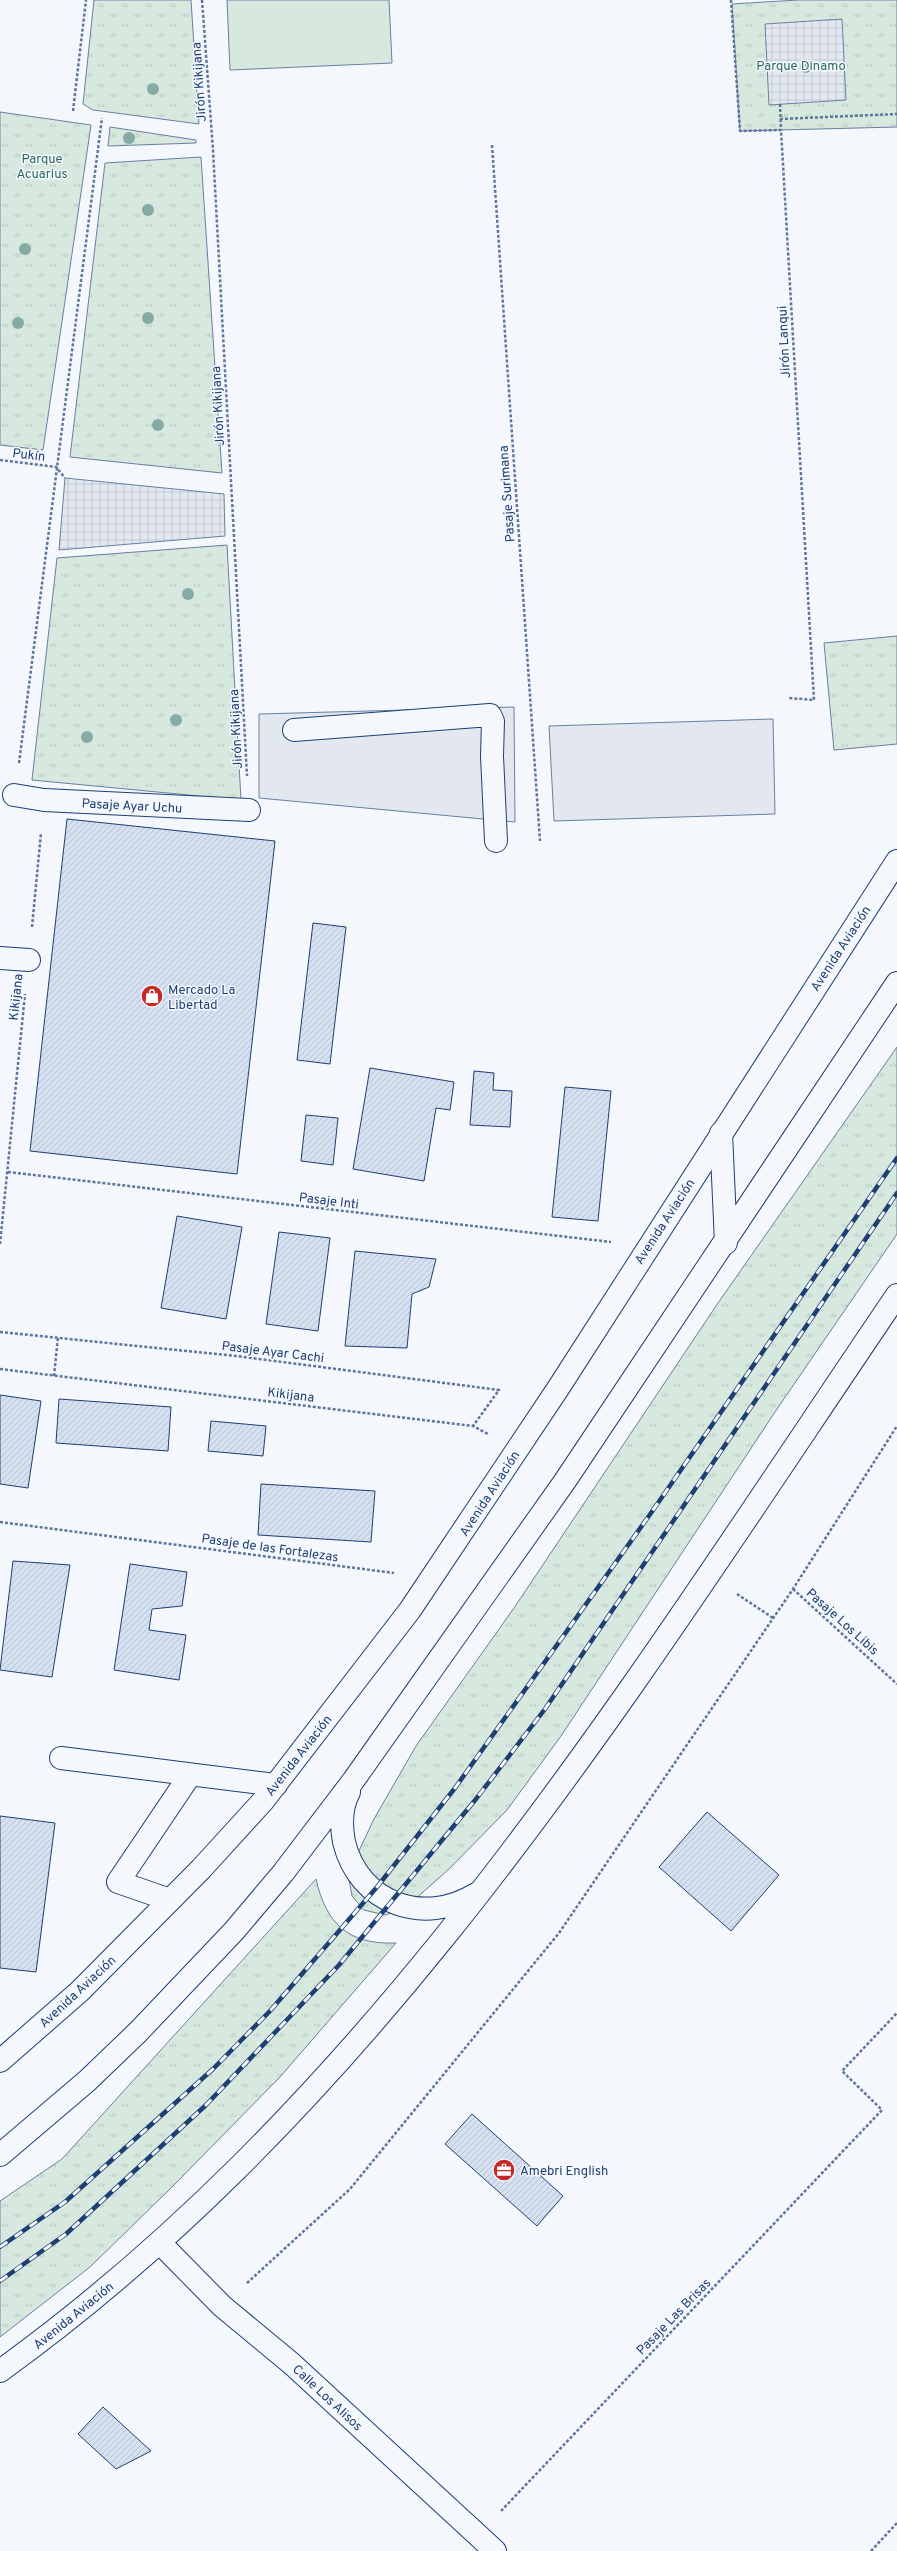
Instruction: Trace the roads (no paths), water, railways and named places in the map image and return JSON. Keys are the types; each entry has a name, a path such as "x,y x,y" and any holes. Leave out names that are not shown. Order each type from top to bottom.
{"main road":[{"path":"294,730 490,715 493,721 492,756 496,841"},
{"name":"Pasaje Ayar Uchu","path":"14,795 44,800 249,810"},
{"name":"Avenida Aviación","path":"0,2061 80,1991 170,1900 276,1785 432,1578 897,861"},
{"path":"0,958 28,960"},
{"path":"0,2155 87,2081 186,1983 283,1874 353,1781 565,1481 726,1243 897,983"},
{"path":"721,1133 726,1243"},
{"name":"Avenida Aviación","path":"0,2372 36,2346 160,2243 289,2116 391,2005 489,1882 598,1734 897,1295"},
{"path":"61,1758 276,1785"},
{"path":"170,1900 118,1882 190,1775"},
{"path":"353,1781 346,1798 342,1833 353,1867 376,1893 391,1902 408,1908 426,1910 443,1908 460,1903 476,1894 489,1882"},
{"name":"Calle Los Alisos","path":"160,2243 222,2306 292,2364 495,2551"}],"railway":[{"path":"0,2247 65,2202 213,2069 270,2011 377,1887 455,1788 651,1513 897,1158"},
{"path":"0,2281 66,2234 206,2105 339,1965 476,1799 545,1709 897,1193"}],"place":[{"name":"Mercado La Libertad","path":"152,996"},
{"name":"Amebri English","path":"504,2170"}],"park label":[{"name":"Parque Dinamo","path":"801,65"},
{"name":"Parque Acuarius","path":"42,166"}]}
